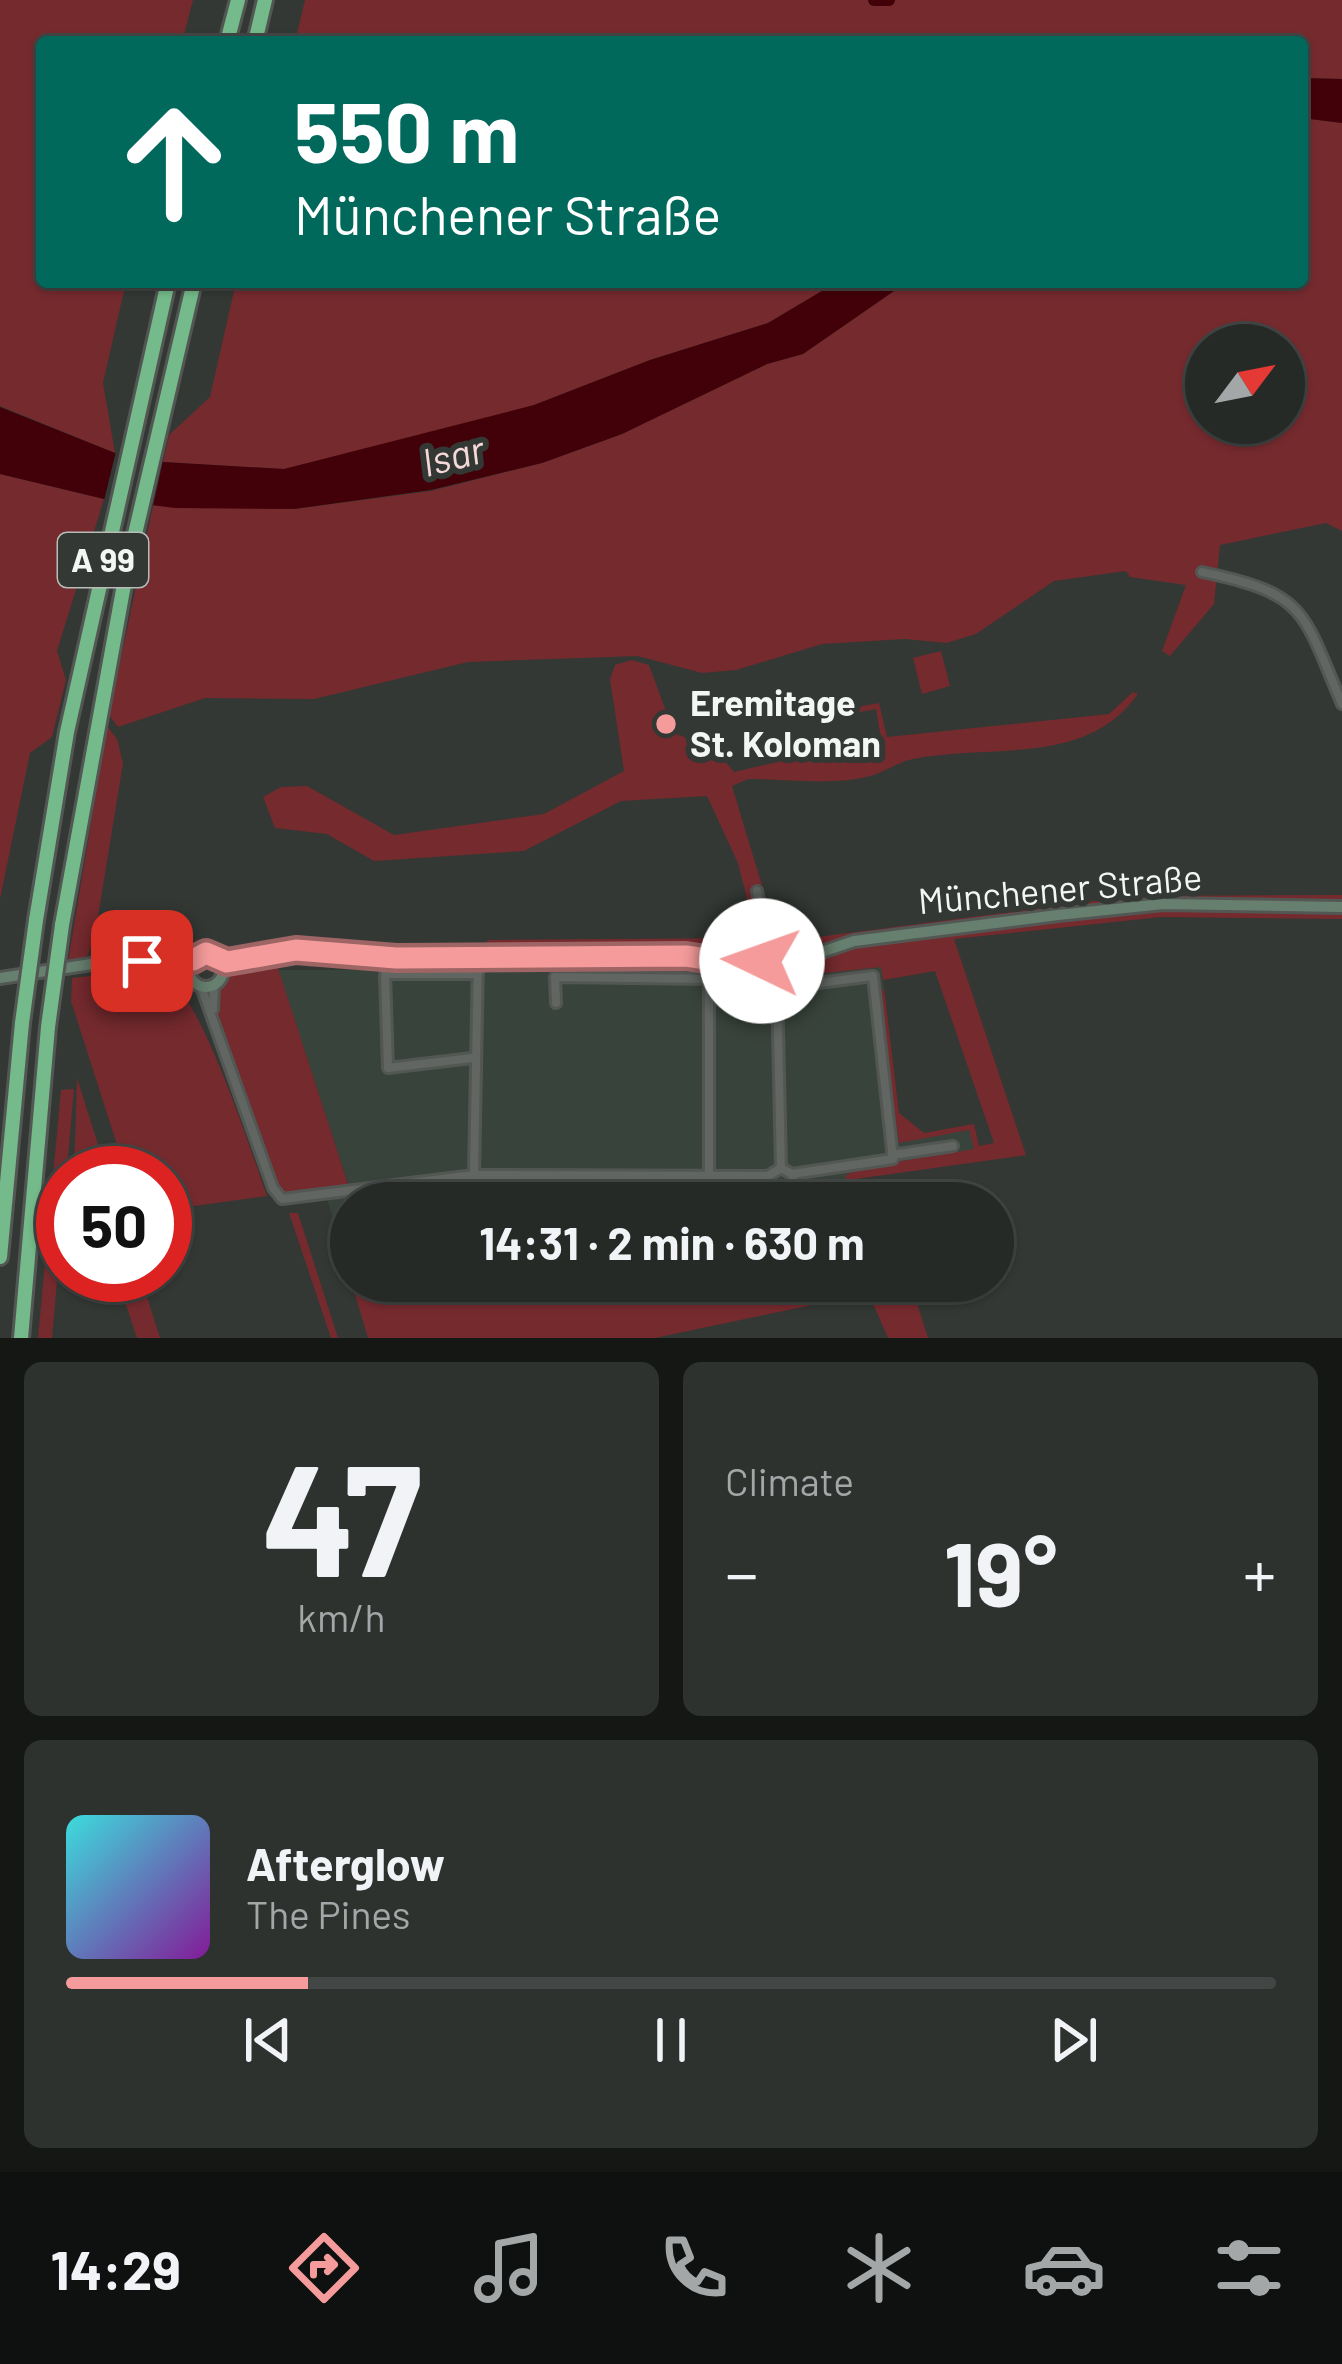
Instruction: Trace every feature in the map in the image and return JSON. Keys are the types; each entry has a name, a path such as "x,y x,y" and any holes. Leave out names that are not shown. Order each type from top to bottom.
{"highway":[{"path":"229,36 238,0"},
{"path":"257,36 266,0"},
{"name":"A 99","path":"0,1257 22,1023 67,732 167,288"},
{"name":"A 99","path":"21,1338 47,1027 62,925 93,738 192,288"}],"main road":[{"name":"Münchener Straße","path":"787,964 854,941 1163,904 1342,907"},
{"path":"0,978 98,963 193,960 206,953 220,961 296,950 478,959 686,956 759,967"},
{"path":"770,955 787,964 786,976 777,983 764,980 759,967 770,955"},
{"path":"161,962 212,983 262,958"},
{"path":"190,977 193,960"},
{"path":"212,983 220,961"}],"street":[{"path":"1202,572 1264,585 1296,604 1342,704"},
{"path":"758,891 770,955"},
{"path":"474,1174 472,1058 478,959"},
{"path":"472,1058 388,1068 385,974 476,974"},
{"path":"782,1168 792,1174 892,1159 873,976 811,983"},
{"path":"556,1003 555,977 710,979 709,1174"},
{"path":"212,983 215,1022 278,1197 330,1193"},
{"path":"777,983 782,1168"},
{"path":"892,1155 953,1146"},
{"path":"426,1182 474,1174 768,1176 782,1168"},
{"path":"792,1174 793,1182"},
{"path":"768,1176 768,1182"}],"shaded area":[{"path":"0,0 193,0 184,36 36,36 36,288 125,288 103,383 115,453 0,406"},
{"path":"305,0 1342,0 1342,79 1308,78 1308,36 296,36"},
{"path":"1308,119 1342,123 1342,531 1326,523 1220,545 1214,604 1170,656 1162,651 1186,585 1130,577 1126,571 1054,581 976,634 947,643 905,639 822,644 736,670 702,673 638,656 468,662 314,699 205,698 118,727 109,715 153,505 294,509 431,491 542,463 622,434 767,364 803,354 898,288 1308,288"},
{"path":"235,288 827,288 768,323 650,360 534,405 284,469 163,462 169,435 210,397"},
{"path":"0,474 104,499 57,651 66,680 52,737 30,753 0,899"},
{"path":"941,651 950,686 922,694 913,658"},
{"path":"631,660 649,665 668,717 659,727 716,750 734,772 881,738 876,709 813,721 811,715 879,703 887,737 1109,714 1133,692 1138,694 1116,717 1064,743 913,759 856,779 748,779 732,786 779,942 1134,896 1342,895 1342,919 1161,917 954,939 1026,1155 847,1182 845,1176 859,1168 974,1149 969,1130 899,1143 878,998 884,988 899,1113 924,1133 974,1124 979,1146 994,1143 935,971 883,980 881,967 798,976 790,1001 769,1002 748,980 716,970 489,971 487,940 757,938 738,863 707,796 621,801 524,851 374,861 327,834 275,828 263,797 281,787 307,786 394,835 544,814 624,771 610,679 615,665","holes":["764,943 787,956 799,953 803,962 792,969 783,995 773,996 754,972 743,969 744,959 765,952"]},
{"path":"107,726 117,739 123,763 95,935 87,956 68,962"},
{"path":"275,959 347,1182 330,1182 330,1190 292,1197 275,1184 216,1012 218,990 242,970"},
{"path":"881,966 884,988 879,1000 901,1139 971,1128 977,1156 846,1176 848,1182 348,1182 278,970 716,970 748,980 769,1002 790,1001 798,976"},
{"path":"157,974 178,987 223,1076 267,1196 192,1206 192,1146 117,1146 71,1001 72,978"},
{"path":"77,1078 98,1146 75,1146"},
{"path":"74,1089 69,1146 56,1146 61,1090"},
{"path":"289,1213 298,1213 338,1338 331,1338"},
{"path":"41,1302 55,1302 52,1338 38,1338"},
{"path":"125,1302 149,1302 160,1338 137,1338"},
{"path":"357,1302 826,1302 655,1338 368,1338"},
{"path":"872,1302 917,1302 928,1338 888,1338"}],"water":[{"path":"1308,78 1342,79 1342,123 1308,119"},
{"name":"Isar","path":"827,288 898,288 803,354 767,364 622,434 542,463 431,490 294,509 175,508 104,499 0,474 0,407 115,453 163,462 284,469 534,405 650,360 768,323"}],"pier":[{"path":"117,447 164,456 152,511 103,505"}],"waterway":[{"path":"874,0 889,0"}],"place":[{"name":"Eremitage St. Koloman","path":"666,724"}],"route":[{"path":"142,961 193,960 206,953 220,961 238,962 296,950 396,958 686,956 759,967 762,961"}]}
